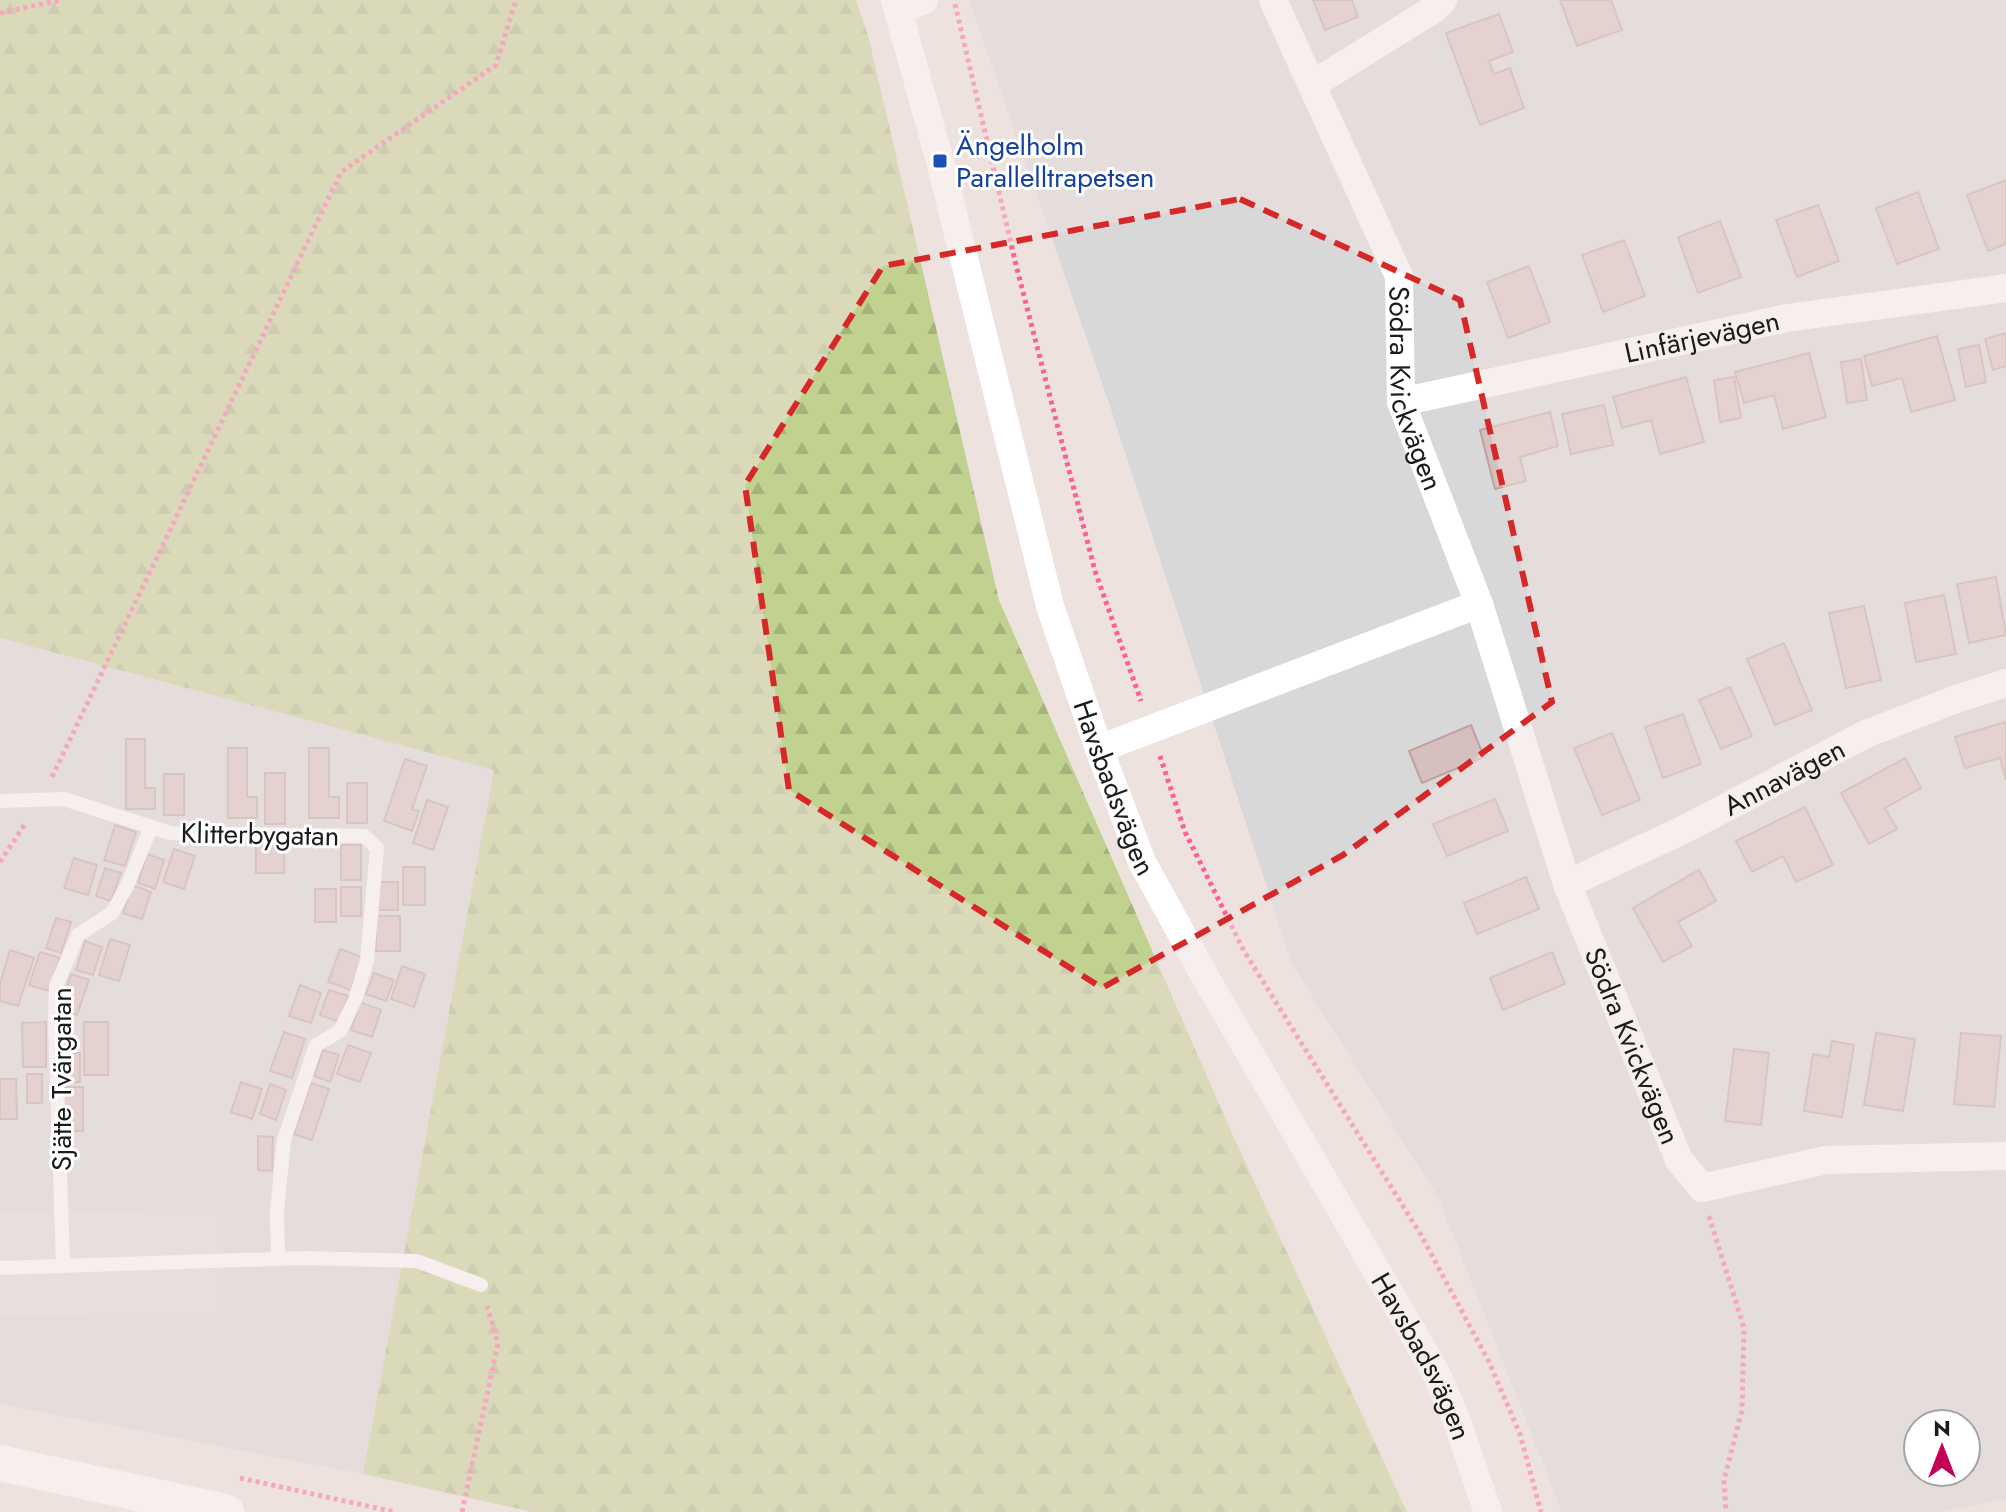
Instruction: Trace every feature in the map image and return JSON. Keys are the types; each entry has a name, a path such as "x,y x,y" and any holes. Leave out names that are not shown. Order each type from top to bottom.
{"street":[{"name":"Södra Kvickvägen","path":"1273,0 1399,276 1401,402 1479,604 1567,884 1679,1160 1702,1188"},
{"path":"1313,84 1434,9 1443,0"},
{"name":"Havsbadsvägen","path":"905,3 940,161 1050,606 1142,862 1215,994 1435,1371 1457,1421 1488,1512"},
{"name":"Linfärjevägen","path":"1401,402 1787,318 2006,288"},
{"path":"1099,749 1479,604"},
{"name":"Annavägen","path":"1567,884 1685,829 1866,734 2006,683"},
{"path":"1702,1188 1826,1160 2006,1156"},
{"path":"0,1463 226,1512"}],"lane":[{"name":"Klitterbygatan","path":"0,801 64,799 170,833 364,836 377,848 367,960 355,1000 340,1031 316,1045 284,1140 277,1211 278,1259"},
{"name":"Sjätte Tvärgatan","path":"63,1266 56,986 78,935 112,913 127,886 151,827"},
{"path":"0,1268 278,1259 417,1261 481,1285"}],"path":[{"path":"0,13 61,0"},
{"path":"0,862 41,800 341,172 496,65 516,0"},
{"path":"954,0 1016,265 1095,571 1185,832 1244,951 1421,1235 1489,1362 1520,1434 1539,1495 1541,1512"},
{"path":"1702,1188 1718,1250 1744,1328 1742,1410 1724,1480 1726,1512"},
{"path":"462,1512 498,1343 481,1285"}],"highlighted area":[{"path":"1240,199 1460,300 1552,702 1343,855 1102,988 789,790 745,485 883,266"}],"shaded area":[{"path":"969,0 2006,0 2006,1499 1940,1512 1562,1512 1439,1199 1292,964 1108,400"},
{"path":"0,638 494,770 363,1474 0,1404"},
{"path":"222,1210 223,1313 0,1316 0,1212"}],"green space":[{"path":"0,0 856,0 869,39 999,600 1234,1138 1407,1512 532,1512 363,1474 494,770 0,638"}],"building":[{"path":"1313,0 1352,0 1358,17 1325,30"},
{"path":"1560,0 1611,0 1622,30 1577,46"},
{"path":"1499,14 1513,52 1489,61 1494,74 1510,68 1524,108 1480,125 1446,33"},
{"path":"2006,180 2006,244 1988,251 1967,195"},
{"path":"1918,192 1939,249 1897,264 1876,208"},
{"path":"1818,205 1839,261 1797,277 1776,220"},
{"path":"1720,221 1741,277 1698,293 1678,237"},
{"path":"1624,240 1645,296 1603,312 1582,255"},
{"path":"1529,266 1550,322 1508,338 1487,282"},
{"path":"2006,333 2006,366 1993,370 1985,339"},
{"path":"1937,336 1955,400 1911,412 1902,378 1872,386 1864,356"},
{"path":"1979,345 1986,382 1966,387 1958,349"},
{"path":"1809,353 1826,417 1783,429 1774,395 1744,403 1735,372"},
{"path":"1861,359 1867,400 1847,403 1841,362"},
{"path":"1686,377 1704,442 1660,454 1651,420 1622,428 1613,397"},
{"path":"1734,377 1741,418 1720,422 1714,380"},
{"path":"1604,405 1613,445 1571,454 1562,414"},
{"path":"1550,412 1558,446 1520,457 1526,481 1495,489 1480,430"},
{"path":"1996,577 2006,635 1969,643 1957,584"},
{"path":"1944,595 1956,654 1916,662 1905,603"},
{"path":"1864,606 1881,680 1846,688 1829,613"},
{"path":"1784,643 1812,710 1775,725 1747,659"},
{"path":"1730,687 1752,736 1721,749 1699,700"},
{"path":"1683,714 1701,764 1663,778 1645,727"},
{"path":"2006,722 2006,780 2000,758 1965,768 1955,737"},
{"path":"1471,725 1484,757 1422,783 1409,751"},
{"path":"1612,733 1640,800 1602,815 1574,748"},
{"path":"126,739 145,739 145,788 155,788 155,809 126,809"},
{"path":"228,748 247,748 247,797 257,797 257,818 228,818"},
{"path":"309,748 329,748 329,797 339,797 339,818 309,818"},
{"path":"1905,758 1921,788 1885,808 1897,829 1869,844 1841,793"},
{"path":"405,759 427,766 412,809 419,811 412,831 384,821"},
{"path":"265,773 285,773 285,824 265,824"},
{"path":"164,774 184,774 184,815 164,815"},
{"path":"347,783 367,783 367,823 347,823"},
{"path":"1495,799 1508,831 1447,856 1433,824"},
{"path":"427,800 448,807 433,850 413,843"},
{"path":"1805,807 1833,865 1796,882 1783,856 1752,872 1736,841"},
{"path":"115,825 136,832 125,866 104,860"},
{"path":"256,844 284,844 284,873 256,873"},
{"path":"341,845 361,845 361,880 341,880"},
{"path":"174,849 195,856 184,889 163,882"},
{"path":"147,854 164,860 155,889 138,883"},
{"path":"74,858 97,865 88,895 64,888"},
{"path":"403,867 425,867 425,905 403,905"},
{"path":"105,868 121,873 111,901 96,896"},
{"path":"1699,870 1716,901 1678,922 1692,946 1663,962 1633,908"},
{"path":"1526,877 1539,909 1477,934 1464,903"},
{"path":"377,882 398,882 398,910 377,910"},
{"path":"132,885 151,892 142,919 123,913"},
{"path":"341,887 361,887 361,916 341,916"},
{"path":"315,889 336,889 336,922 315,922"},
{"path":"376,916 400,916 400,951 376,951"},
{"path":"56,918 71,922 61,953 46,948"},
{"path":"110,939 130,945 119,981 99,975"},
{"path":"85,941 102,947 93,975 76,970"},
{"path":"340,949 362,957 351,990 328,982"},
{"path":"10,950 34,958 18,1006 0,1001 0,983"},
{"path":"40,952 60,958 49,991 29,985"},
{"path":"1552,952 1565,984 1503,1010 1490,978"},
{"path":"402,966 425,974 414,1007 391,999"},
{"path":"374,973 394,980 386,1001 366,994"},
{"path":"71,974 89,980 77,1015 60,1009"},
{"path":"300,985 321,993 311,1023 289,1016"},
{"path":"329,990 348,996 339,1022 320,1015"},
{"path":"360,1002 381,1010 372,1037 351,1030"},
{"path":"46,1022 46,1067 23,1067 22,1023"},
{"path":"84,1022 108,1022 108,1075 84,1075"},
{"path":"284,1032 305,1039 292,1078 270,1071"},
{"path":"1876,1033 1915,1039 1903,1111 1864,1105"},
{"path":"1961,1033 2001,1036 1994,1107 1954,1104"},
{"path":"1832,1041 1854,1045 1842,1117 1804,1111 1813,1054 1829,1057"},
{"path":"348,1045 371,1053 360,1082 337,1074"},
{"path":"1734,1049 1769,1053 1761,1125 1725,1121"},
{"path":"323,1050 339,1055 330,1082 314,1076"},
{"path":"62,1053 80,1053 80,1082 63,1082"},
{"path":"27,1074 42,1074 42,1103 27,1103"},
{"path":"0,1079 16,1079 17,1119 0,1119"},
{"path":"241,1082 262,1089 252,1119 231,1112"},
{"path":"311,1083 329,1089 312,1140 294,1134"},
{"path":"270,1084 286,1090 276,1120 260,1114"},
{"path":"61,1087 83,1087 83,1131 62,1131"},
{"path":"258,1136 273,1137 272,1171 258,1170"}],"place":[{"name":"Ängelholm Parallelltrapetsen","path":"940,161"}]}
